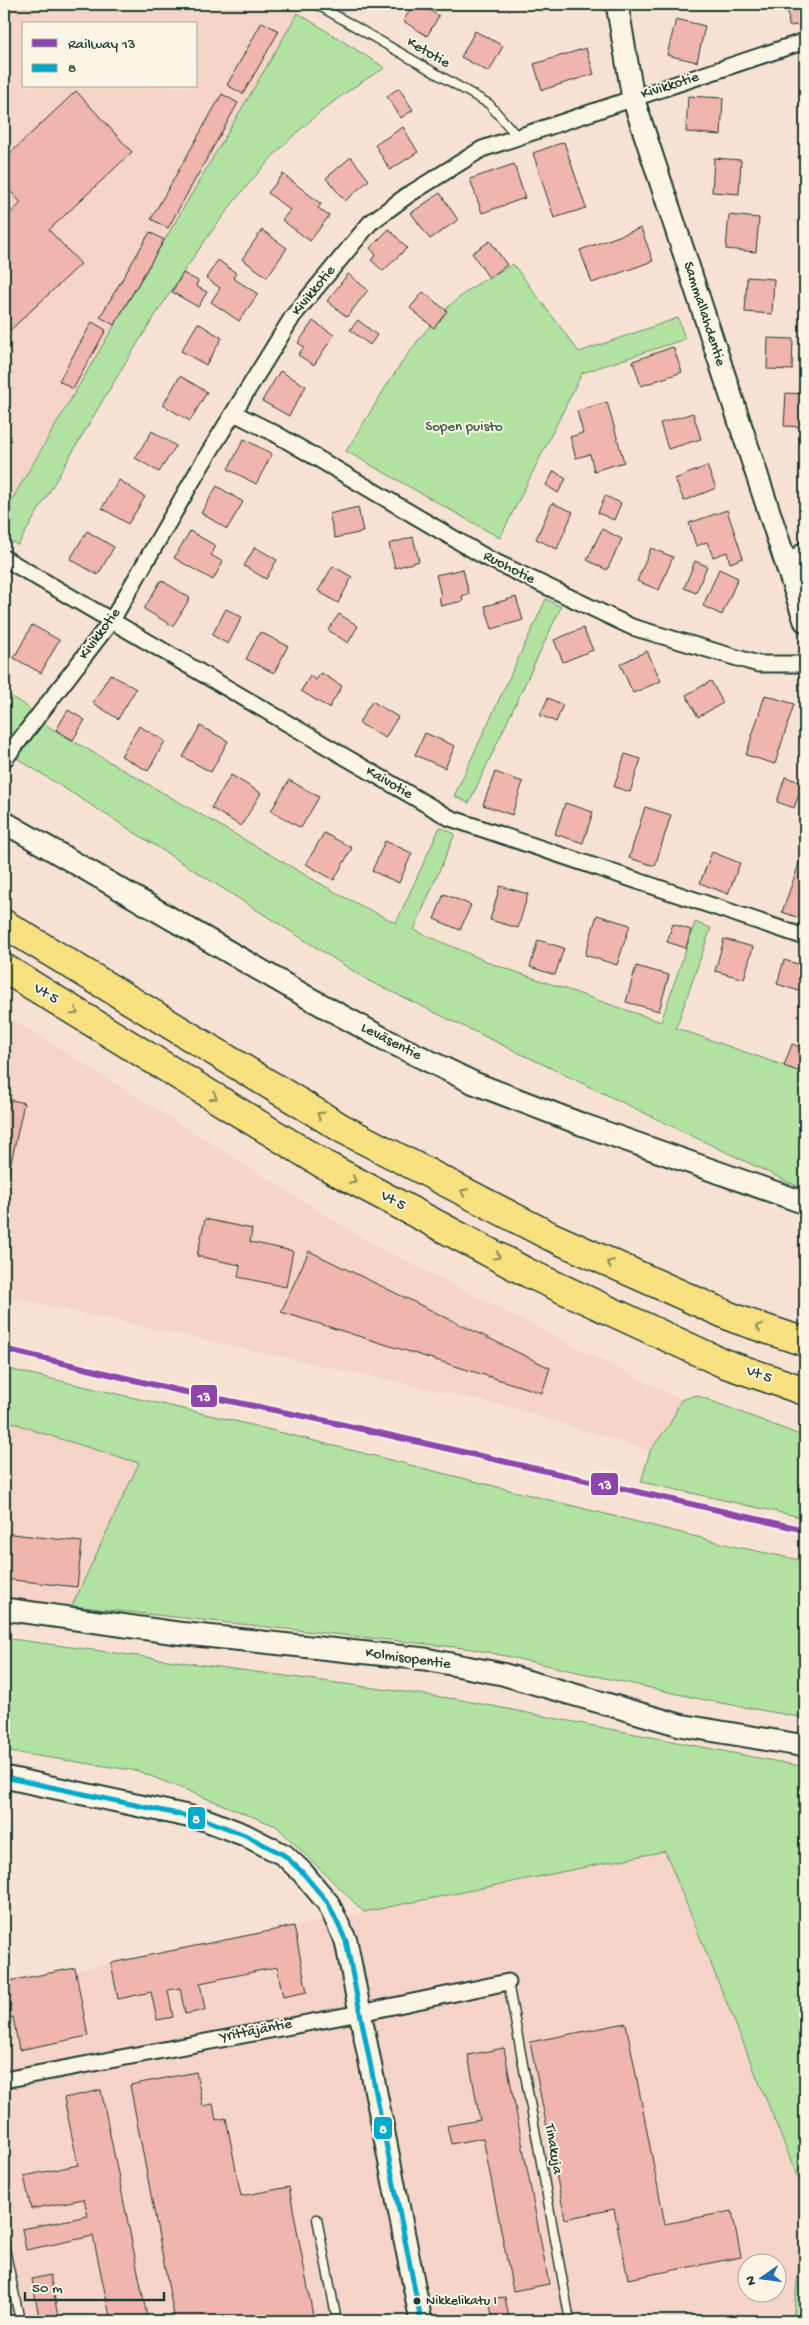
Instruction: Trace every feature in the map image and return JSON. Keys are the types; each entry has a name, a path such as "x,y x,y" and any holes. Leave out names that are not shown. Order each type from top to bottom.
{"highway":[{"path":"4,924 343,1129 550,1236 736,1319 805,1342"},
{"name":"Vt 5","path":"4,968 323,1164 528,1273 722,1363 805,1391"}],"main road":[{"name":"Sammallahdentie","path":"617,4 633,98 805,621"},
{"name":"Leväsentie","path":"4,822 323,1006 388,1042 474,1083 581,1124 805,1203"},
{"name":"Kolmisopentie","path":"4,1609 177,1633 424,1659 502,1674 680,1725 805,1746"},
{"path":"4,1776 206,1820 245,1835 284,1855 302,1872 328,1903 346,1942 421,2321"}],"street":[{"name":"Kivikkotie","path":"4,759 112,620 202,464 293,316 370,223 408,195 482,148 805,41"},
{"name":"Ruohotie","path":"234,413 276,434 487,558 632,627 758,664 805,664"},
{"path":"787,566 805,549"},
{"name":"Kaivotie","path":"4,558 450,818 805,938"},
{"name":"Yrittäjäntie","path":"4,2080 360,2013 508,1982"}],"lane":[{"name":"Ketotie","path":"316,4 489,104 517,136"},
{"name":"Tinakuja","path":"508,1982 570,2321"},
{"path":"317,2219 337,2321"},
{"path":"4,2244 20,2321"}],"shaded area":[{"path":"4,4 281,4 298,13 4,513"},
{"path":"4,1014 372,1244 681,1400 670,1424 650,1451 506,1406 4,1296"},
{"path":"4,1419 38,1432 140,1463 72,1606 4,1596"},
{"path":"665,1851 805,2195 793,2321 4,2321 4,1985"}],"green space":[{"path":"298,13 385,68 349,90 316,116 286,143 231,205 141,337 18,545 4,538 4,513"},
{"name":"Sopen puisto","path":"513,264 579,352 678,318 685,339 582,373 500,538 346,451 385,387 431,325 466,292"},
{"path":"546,599 561,607 469,803 454,796"},
{"path":"4,693 24,704 49,727 340,895 396,923 440,827 455,834 414,930 493,964 661,1022 695,922 711,928 676,1028 805,1073 805,1190 369,981 4,750"},
{"path":"4,1368 231,1420 737,1547 805,1561 805,1718 710,1701 473,1649 72,1606 139,1463 38,1432 4,1419"},
{"path":"696,1395 805,1437 805,1518 641,1482 650,1451 670,1424 681,1400"},
{"path":"4,1638 456,1699 805,1767 805,2195 665,1851 364,1912 276,1826 138,1771 4,1751"},
{"path":"805,2207 805,2321 793,2321"}],"building":[{"path":"414,4 420,4 439,16 427,36 403,21"},
{"path":"787,4 805,4 805,24 789,26"},
{"path":"676,19 705,26 697,62 667,55"},
{"path":"262,22 279,31 243,94 227,85"},
{"path":"475,31 503,46 489,72 461,57"},
{"path":"586,48 594,74 542,90 534,64"},
{"path":"399,88 413,110 401,118 387,96"},
{"path":"76,91 132,152 49,230 81,264 4,336 4,219 21,203 4,184 4,159"},
{"path":"222,94 238,103 168,228 151,219"},
{"path":"688,96 723,98 721,135 686,132"},
{"path":"403,127 418,152 390,170 375,145"},
{"path":"564,142 586,208 554,218 533,153"},
{"path":"351,157 369,180 345,201 326,178"},
{"path":"714,158 741,160 739,194 712,192"},
{"path":"514,164 525,198 482,213 470,179"},
{"path":"283,174 321,204 318,208 329,216 310,241 282,220 290,210 268,193"},
{"path":"440,193 458,220 430,239 411,213"},
{"path":"729,215 759,218 756,252 726,249"},
{"path":"641,228 653,261 592,283 580,250"},
{"path":"389,229 407,248 383,271 371,260 376,255 370,248"},
{"path":"262,230 287,248 267,277 242,259"},
{"path":"150,232 164,240 114,325 100,317"},
{"path":"490,241 507,265 489,278 472,253"},
{"path":"218,260 236,273 233,278 258,294 239,321 211,302 220,288 206,278"},
{"path":"183,273 198,281 196,286 207,292 198,307 172,292"},
{"path":"348,274 368,290 347,317 327,301"},
{"path":"747,277 774,279 772,314 745,312"},
{"path":"423,292 447,311 434,328 410,308"},
{"path":"358,320 377,335 370,345 350,330"},
{"path":"313,321 334,335 314,365 298,355 304,347 298,343"},
{"path":"92,322 106,330 73,389 59,381"},
{"path":"198,323 222,338 206,365 181,351"},
{"path":"768,338 793,339 792,370 767,369"},
{"path":"673,347 682,372 641,386 633,361"},
{"path":"280,371 306,386 289,416 262,401"},
{"path":"180,376 207,392 190,421 163,405"},
{"path":"786,393 805,394 805,427 784,426"},
{"path":"607,402 624,462 594,471 590,454 576,458 570,437 583,433 577,411"},
{"path":"693,413 701,439 668,449 660,423"},
{"path":"152,431 176,446 159,472 135,458"},
{"path":"244,439 272,454 256,484 228,469"},
{"path":"707,466 716,488 684,501 675,479"},
{"path":"554,471 566,479 558,493 546,485"},
{"path":"119,480 145,497 128,524 102,508"},
{"path":"217,486 243,502 227,529 201,513"},
{"path":"605,496 621,503 614,520 598,513"},
{"path":"552,503 573,512 557,549 536,539"},
{"path":"358,507 363,532 335,538 329,514"},
{"path":"727,510 743,558 730,563 727,552 713,557 707,542 696,546 689,523"},
{"path":"602,529 622,539 607,570 587,560"},
{"path":"87,531 114,547 98,575 70,559"},
{"path":"190,531 216,546 211,555 223,562 213,580 174,558"},
{"path":"413,537 419,561 395,568 389,544"},
{"path":"255,547 277,560 266,579 244,566"},
{"path":"651,548 673,557 659,590 637,581"},
{"path":"695,561 707,566 696,593 684,588"},
{"path":"333,566 352,577 338,603 318,591"},
{"path":"463,569 469,594 462,596 463,601 441,606 439,597 441,596 436,575"},
{"path":"719,569 738,578 722,615 703,606"},
{"path":"161,580 190,598 173,626 144,609"},
{"path":"516,597 523,620 492,629 485,606"},
{"path":"226,609 242,617 228,644 212,635"},
{"path":"339,614 358,626 348,643 328,630"},
{"path":"32,625 59,640 41,673 14,658"},
{"path":"583,628 593,650 563,662 554,640"},
{"path":"260,632 288,646 274,673 246,659"},
{"path":"647,651 661,681 633,693 620,664"},
{"path":"321,673 342,686 329,708 301,691 310,676 316,680"},
{"path":"110,674 136,689 118,719 93,703"},
{"path":"711,681 723,703 698,717 686,695"},
{"path":"765,695 794,704 775,764 746,755"},
{"path":"548,698 563,705 556,722 540,715"},
{"path":"372,701 398,717 385,738 359,723"},
{"path":"68,710 85,720 73,740 56,730"},
{"path":"139,726 165,741 148,771 121,756"},
{"path":"200,726 228,741 211,772 183,757"},
{"path":"425,733 455,746 445,768 415,755"},
{"path":"625,754 641,759 630,792 614,787"},
{"path":"495,772 523,782 512,815 483,805"},
{"path":"231,775 261,793 241,826 211,808"},
{"path":"785,777 803,783 794,808 777,802"},
{"path":"289,780 319,797 301,828 271,811"},
{"path":"565,803 593,812 583,843 555,834"},
{"path":"645,807 671,815 655,866 629,858"},
{"path":"324,833 352,848 334,880 306,864"},
{"path":"385,841 412,853 399,883 372,871"},
{"path":"805,847 805,920 782,912"},
{"path":"712,852 740,863 728,894 700,883"},
{"path":"500,886 528,894 518,928 490,920"},
{"path":"444,894 471,905 460,930 434,919"},
{"path":"597,915 630,925 617,965 585,955"},
{"path":"673,924 691,930 686,948 667,942"},
{"path":"724,939 753,947 744,979 715,971"},
{"path":"538,940 564,948 555,975 530,967"},
{"path":"784,960 805,966 805,993 777,984"},
{"path":"636,966 669,975 659,1011 626,1002"},
{"path":"792,1044 805,1049 803,1073 784,1066"},
{"path":"4,1098 24,1103 4,1195"},
{"path":"205,1219 252,1229 250,1242 293,1251 286,1287 238,1277 240,1265 197,1256"},
{"path":"309,1251 550,1368 542,1393 281,1312"},
{"path":"4,1533 82,1542 77,1587 4,1579"},
{"path":"294,1926 307,1992 283,1997 277,1967 200,1983 205,2010 185,2014 180,1988 168,1990 173,2017 157,2020 151,1992 118,1999 111,1963"},
{"path":"75,1968 88,2036 19,2050 13,2017 4,2019 4,1982"},
{"path":"626,2023 665,2224 732,2211 740,2252 736,2252 736,2258 628,2279 614,2209 565,2219 530,2042"},
{"path":"504,2048 549,2284 513,2291 483,2138 451,2144 447,2126 480,2120 468,2055"},
{"path":"196,2072 203,2106 213,2104 216,2120 226,2118 241,2196 289,2187 314,2321 175,2321 130,2085"},
{"path":"101,2090 148,2321 111,2321 93,2236 26,2250 22,2229 88,2216 84,2199 31,2209 24,2176 78,2165 64,2098"},
{"path":"50,2275 59,2321 40,2321 32,2279"},
{"path":"505,2297 509,2318 493,2321 489,2299"}],"rail line":[{"name":"13","path":"4,1349 176,1390 322,1420 805,1530"}],"transit line":[{"name":"8","path":"4,1777 206,1820 245,1835 284,1855 302,1872 328,1903 346,1941 421,2321"}],"place":[{"name":"Nikkelikatu I","path":"417,2301"}]}
